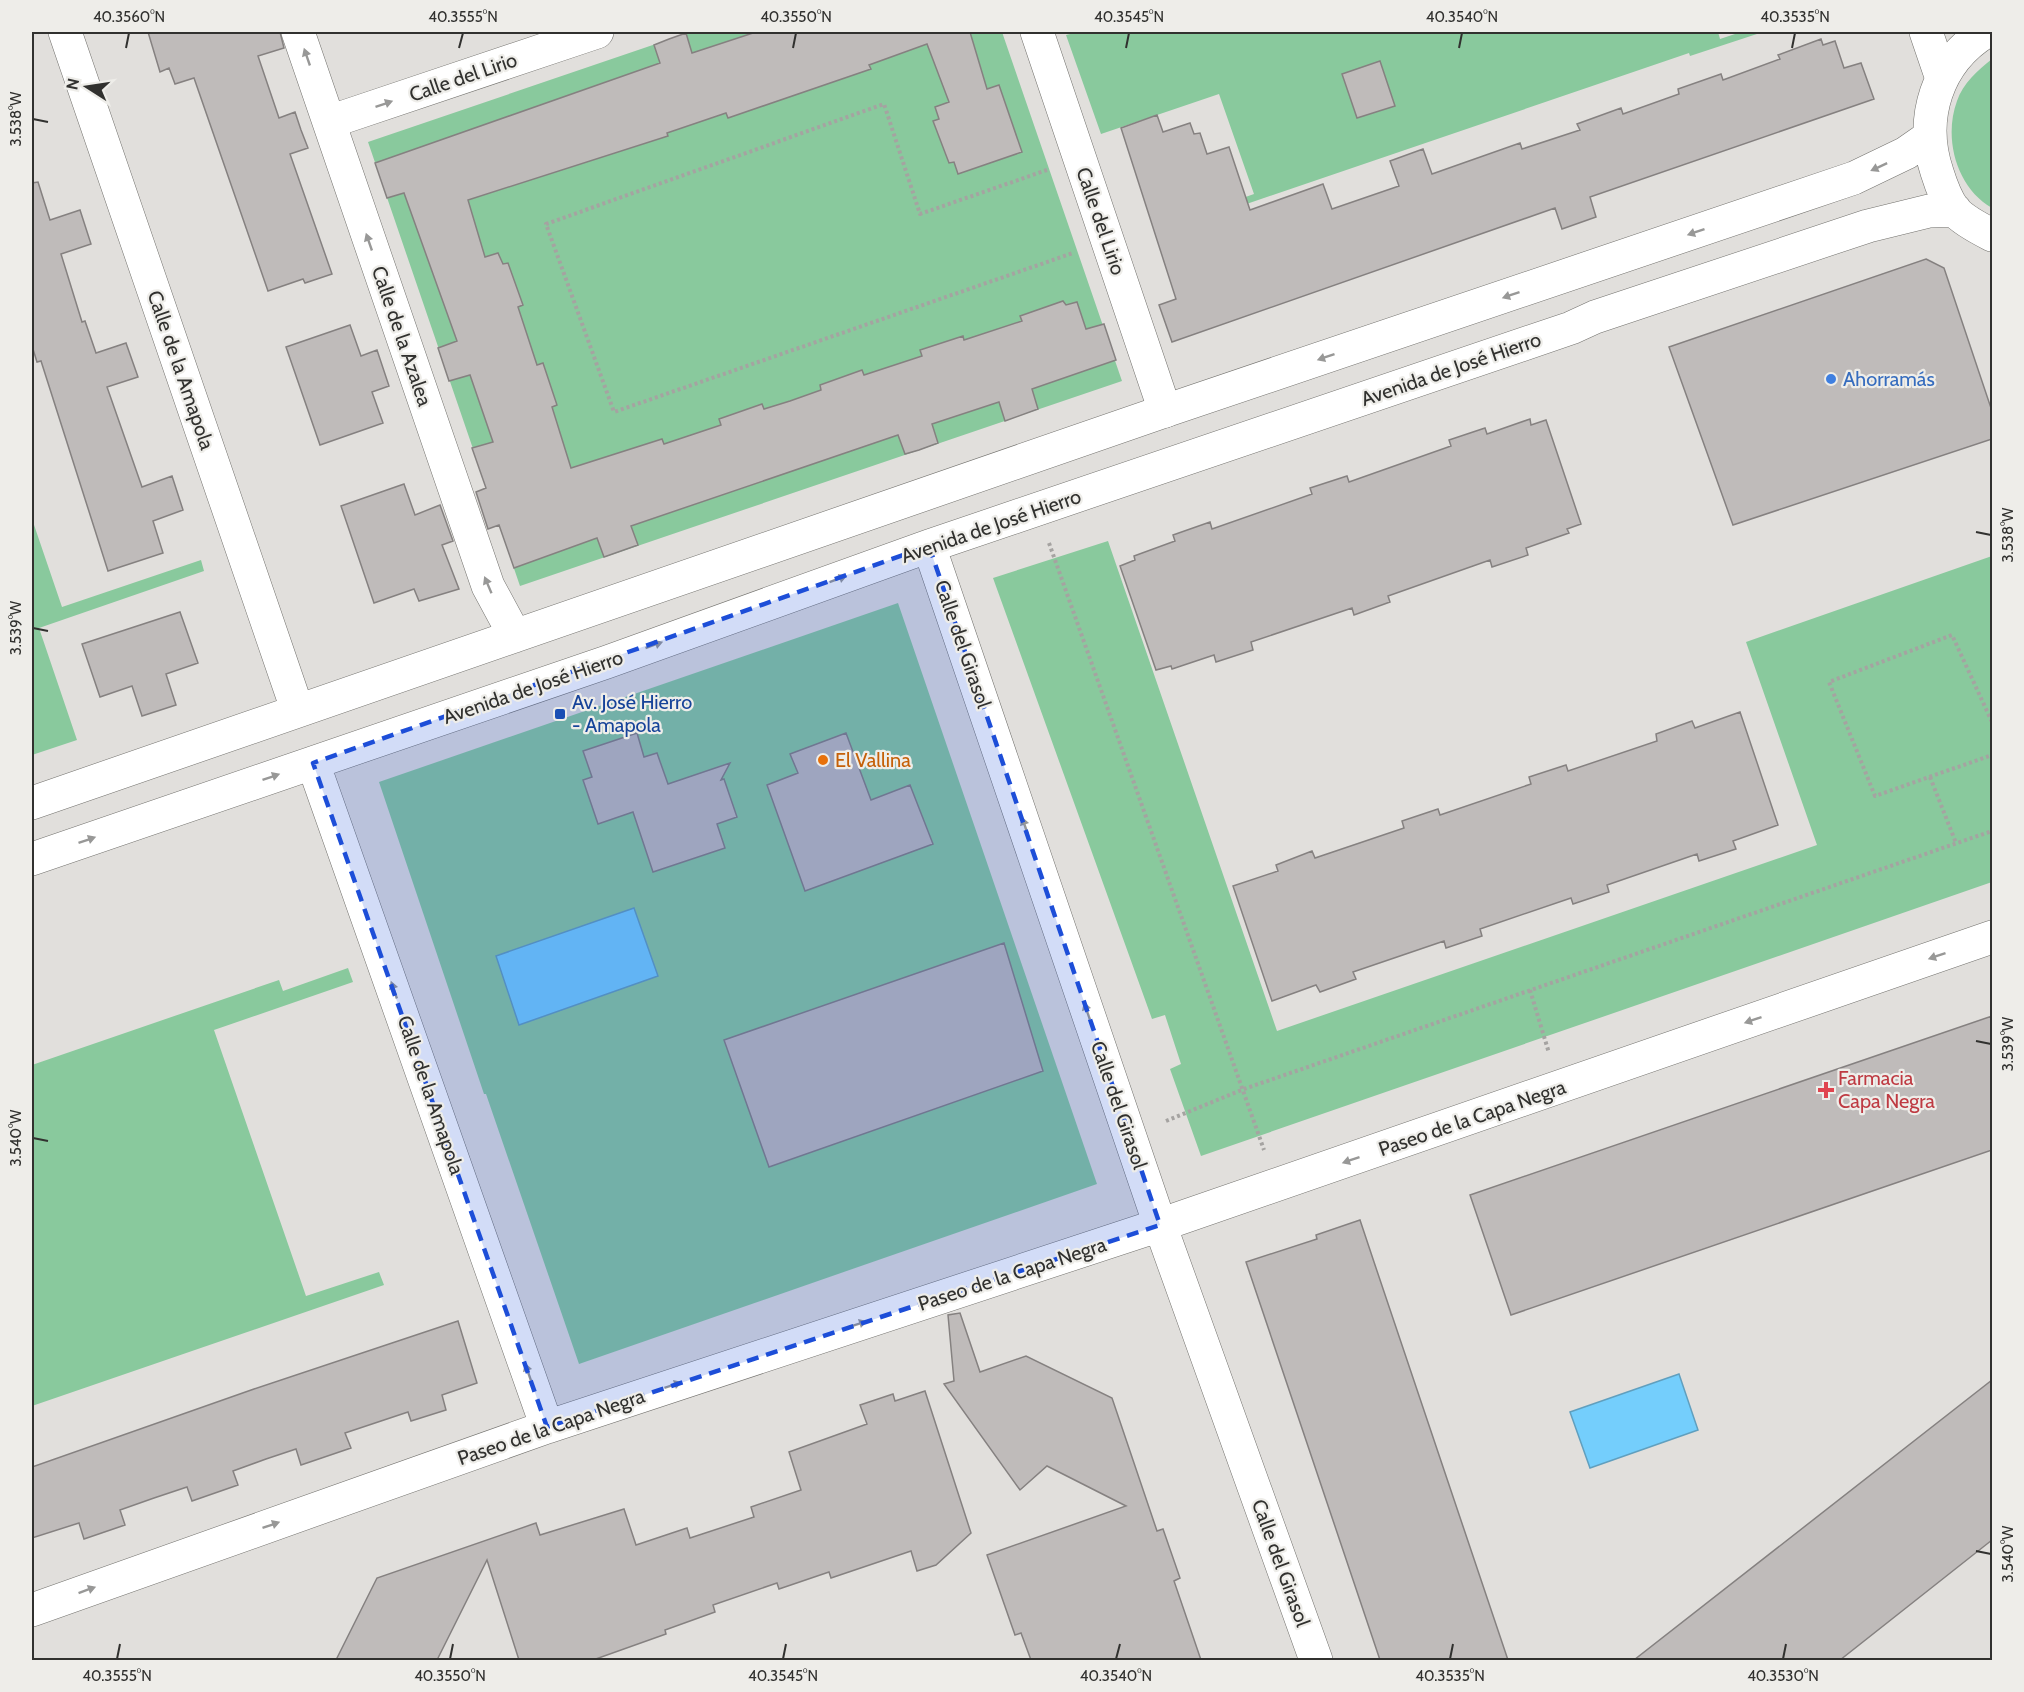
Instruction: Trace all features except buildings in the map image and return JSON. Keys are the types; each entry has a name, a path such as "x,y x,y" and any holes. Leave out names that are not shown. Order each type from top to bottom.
{"street":[{"name":"Calle de la Amapola","path":"65,32 297,709"},
{"name":"Calle de la Azalea","path":"298,32 488,586 515,636"},
{"name":"Calle del Lirio","path":"329,122 597,32"},
{"name":"Calle del Lirio","path":"1037,32 1165,411"},
{"path":"1926,32 1941,76"},
{"path":"1985,32 1966,43 1941,76 1930,117 1929,137 1932,159 1942,188 1955,210 1989,239"},
{"path":"32,803 297,709 1165,411 1854,178 1906,153 1929,137"},
{"name":"Avenida de José Hierro","path":"32,859 607,662 929,546 1868,226 1929,211 1955,210"},
{"name":"Calle del Girasol","path":"929,546 1160,1225 1316,1660"},
{"name":"Calle de la Amapola","path":"313,763 548,1427"},
{"name":"Paseo de la Capa Negra","path":"32,1610 548,1427 1160,1225 1992,937"}],"path":[{"path":"1080,159 920,214 884,104 546,224 614,412 1107,241"},
{"path":"1047,539 1265,1153"},
{"path":"1992,722 1990,713 1952,635 1829,682 1875,796 1992,756"},
{"path":"1930,777 1956,843"},
{"path":"1166,1121 1244,1089 1992,831"},
{"path":"1530,990 1550,1054"}],"highlighted area":[{"path":"929,546 1160,1225 547,1427 313,763"}],"green space":[{"path":"691,32 1002,32 1122,381 520,586 368,142"},
{"path":"1078,32 1718,32 1720,39 1741,32 1763,32 1690,56 1689,53 1188,224 1186,218 1254,194 1219,94 1101,134 1066,35"},
{"path":"1992,59 1992,208 1970,188 1962,175 1956,161 1952,131 1953,116 1963,88 1976,72"},
{"path":"32,519 62,607 201,560 204,571 39,628 77,740 32,755"},
{"path":"1108,541 1277,1031 1817,845 1746,642 1992,556 1992,882 1201,1156 1170,1069 1181,1064 1165,1015 1152,1019 993,578"},
{"path":"898,603 1097,1184 579,1364 486,1094 484,1094 379,782"},
{"path":"348,968 353,982 214,1030 306,1296 379,1272 384,1285 32,1406 32,1065 279,980 283,991"}],"water":[{"path":"634,908 658,976 519,1025 496,956"},
{"path":"1679,1374 1698,1430 1590,1468 1570,1412"}],"place":[{"name":"Ahorramás","path":"1831,379"},
{"name":"Av. José Hierro - Amapola","path":"560,714"},
{"name":"El Vallina","path":"823,760"},
{"name":"Farmacia Capa Negra","path":"1826,1090"}]}
